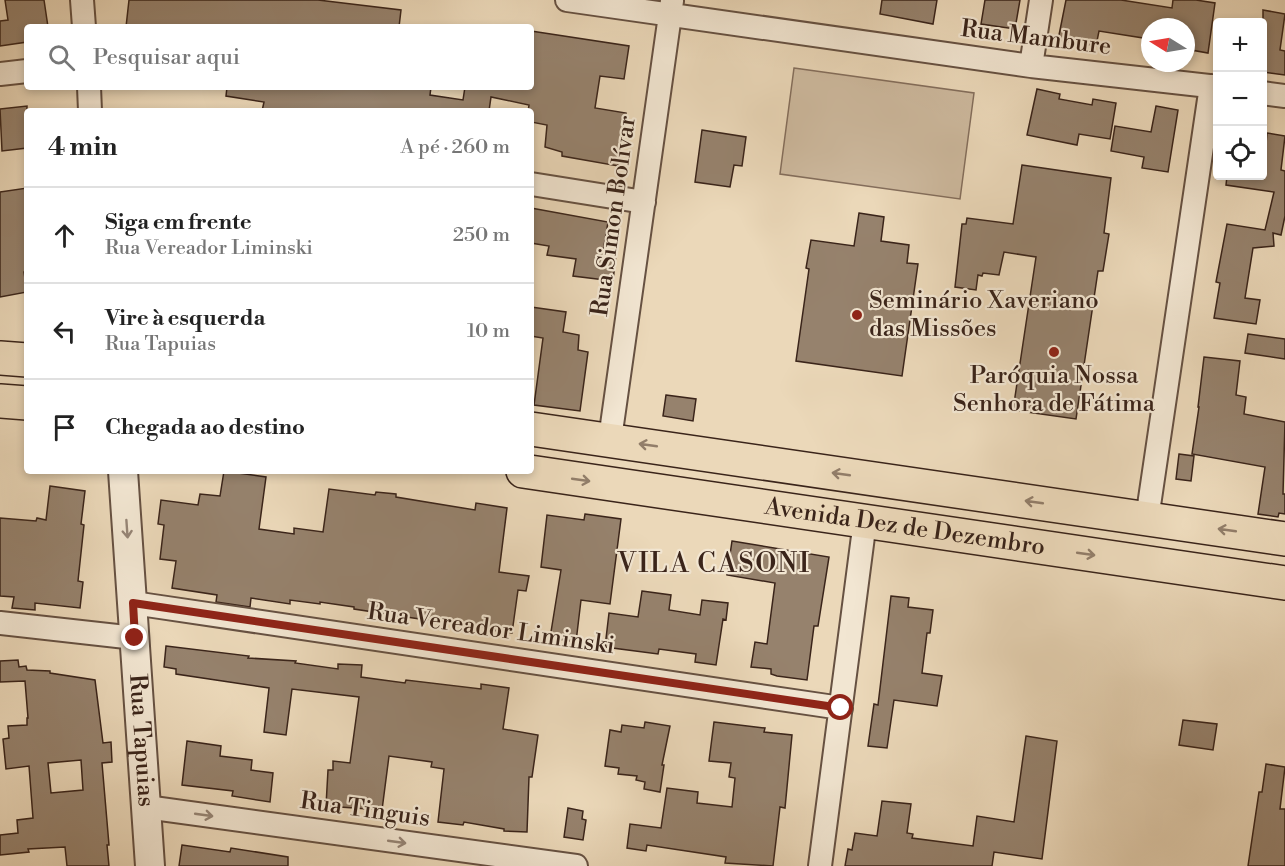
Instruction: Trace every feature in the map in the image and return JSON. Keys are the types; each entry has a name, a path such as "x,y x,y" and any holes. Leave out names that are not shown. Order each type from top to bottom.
{"highway":[{"path":"0,358 24,360"},
{"path":"0,376 24,379"},
{"path":"0,401 24,403"},
{"path":"0,419 24,420"},
{"name":"Avenida Dez de Dezembro","path":"534,429 1285,539"},
{"name":"Avenida Dez de Dezembro","path":"534,473 1285,583"}],"street":[{"path":"81,0 84,24"},
{"name":"Rua Mambure","path":"567,0 671,8 1031,66 1213,86"},
{"path":"1031,66 1041,0"},
{"name":"Rua Simon Bolívar","path":"610,440 671,8"},
{"path":"0,74 24,70"},
{"path":"89,90 90,108"},
{"path":"1147,519 1213,92"},
{"path":"1267,94 1285,96"},
{"path":"534,184 644,202"},
{"name":"Rua Tapuias","path":"123,474 150,866"},
{"path":"820,866 866,522"},
{"name":"Rua Vereador Liminski","path":"133,603 841,708"},
{"path":"0,623 135,638"},
{"name":"Rua Tinguis","path":"146,807 531,863 576,866"}],"shaded area":[{"path":"794,68 974,93 960,199 780,174"}],"building":[{"path":"5,0 44,0 48,24 24,24 24,42 0,46 0,21 8,20"},
{"path":"129,0 318,0 401,10 399,24 126,24"},
{"path":"882,0 937,0 933,24 880,14"},
{"path":"985,0 1020,0 1015,29 981,24"},
{"path":"1066,0 1121,0 1172,8 1173,0 1215,3 1208,53 1195,51 1195,18 1141,18 1141,38 1099,31 1096,46 1058,40"},
{"path":"1263,10 1285,14 1280,50 1285,51 1285,75 1267,73 1267,18 1263,18"},
{"path":"534,31 629,46 624,79 600,76 595,108 626,113 618,166 562,156 562,152 545,147 547,125 534,123 534,108 491,97 489,108 263,108 264,102 226,96 227,90 431,90 430,95 463,100 465,90 534,90"},
{"path":"1037,89 1060,94 1059,99 1092,105 1093,99 1116,103 1110,139 1079,134 1077,145 1027,135"},
{"path":"27,106 24,108 24,148 2,151 0,109"},
{"path":"1156,106 1178,110 1168,172 1142,168 1144,157 1111,151 1115,126 1151,132"},
{"path":"702,130 746,137 742,166 734,165 730,187 695,182"},
{"path":"1267,133 1285,136 1281,170 1285,171 1285,216 1281,235 1273,233 1274,246 1253,248 1245,298 1260,300 1256,324 1214,318 1220,283 1216,282 1227,224 1265,230 1274,192 1226,185 1227,180 1267,180"},
{"path":"1022,165 1111,178 1104,233 1109,234 1103,271 1098,271 1076,419 1013,410 1036,257 1004,252 999,275 983,273 982,276 978,275 976,290 955,287 962,224 966,224 967,218 1013,224"},
{"path":"24,188 24,293 0,297 0,192"},
{"path":"534,209 608,222 603,252 616,254 613,281 573,276 576,259 547,255 549,246 534,244"},
{"name":"Seminário Xaveriano das Missões","path":"859,213 884,217 881,241 909,245 907,263 918,264 902,376 796,361 811,240 854,246"},
{"path":"534,307 566,312 563,332 579,335 578,350 588,352 580,411 534,405 543,338 534,336"},
{"path":"1248,334 1285,339 1285,359 1245,353"},
{"path":"1204,357 1240,361 1236,395 1246,397 1244,414 1285,422 1283,494 1285,494 1285,514 1279,513 1278,517 1258,514 1265,467 1192,454"},
{"path":"666,395 696,399 693,421 663,416"},
{"path":"1179,454 1194,456 1191,481 1176,479"},
{"path":"224,474 266,477 259,529 294,534 294,528 323,532 329,489 375,495 376,492 396,494 396,497 475,510 476,503 507,508 499,572 529,576 526,591 518,590 512,633 320,602 320,604 290,600 290,604 251,598 250,607 216,602 217,595 172,588 176,561 160,559 164,525 158,524 161,500 198,505 200,494 220,496"},
{"path":"50,486 85,491 78,581 83,582 80,608 35,603 35,610 12,608 14,597 0,596 0,518 46,520"},
{"path":"585,514 621,519 610,604 581,600 576,642 550,638 561,570 541,567 547,515 584,520"},
{"path":"732,541 829,557 818,626 814,626 807,680 777,676 771,674 771,669 751,667 755,642 767,644 775,583 727,575"},
{"path":"642,591 671,595 669,610 700,615 702,600 728,603 726,620 723,619 716,665 695,662 696,654 659,649 658,654 605,647 609,613 638,617"},
{"path":"891,596 909,598 908,607 933,610 930,633 927,633 922,673 942,676 937,706 894,700 887,748 868,746 874,704 878,705"},
{"path":"166,646 249,656 248,658 296,661 295,663 338,669 338,664 362,665 361,677 405,683 406,680 481,689 481,684 509,688 503,729 538,735 532,777 529,777 527,832 504,831 504,829 464,822 463,825 438,822 444,769 431,767 432,762 389,756 382,810 326,806 328,770 333,770 333,761 350,763 359,697 292,689 286,735 264,732 269,688 176,674 176,669 164,667"},
{"path":"18,660 19,667 26,666 27,670 50,671 50,673 95,680 103,743 111,742 112,762 102,763 109,866 67,866 65,847 28,849 29,852 0,855 0,835 18,833 17,820 33,818 29,766 6,769 3,739 9,738 8,726 27,725 25,681 0,682 0,661","holes":["81,760 83,790 51,793 48,763"]},
{"path":"1183,720 1217,724 1213,750 1179,745"},
{"path":"645,722 670,726 662,765 664,765 660,792 644,789 645,782 636,780 637,776 618,774 619,768 605,766 610,730 621,732 622,725 644,728"},
{"path":"714,722 765,728 764,732 792,735 785,808 780,807 773,866 725,863 726,857 647,845 646,851 627,848 630,824 661,828 667,788 698,792 697,803 732,807 735,778 729,777 731,763 709,761"},
{"path":"1026,736 1057,741 1042,859 994,852 992,866 845,866 848,849 852,850 855,833 877,836 882,801 911,804 907,833 913,834 912,838 973,846 977,816 1014,822"},
{"path":"187,741 221,746 220,756 252,760 251,770 273,773 270,802 232,796 233,791 182,785"},
{"path":"1266,764 1285,767 1280,809 1285,809 1285,866 1248,866 1259,792 1262,792"},
{"path":"568,808 583,811 582,819 586,820 583,840 564,837"},
{"path":"182,845 230,852 231,848 288,857 288,866 179,866"}],"place":[{"name":"Seminário Xaveriano das Missões","path":"857,315"},
{"name":"Paróquia Nossa Senhora de Fátima","path":"1054,352"}],"district":[{"name":"VILA CASONI","path":"714,564"}],"route":[{"path":"135,638 133,603 841,708"}]}
